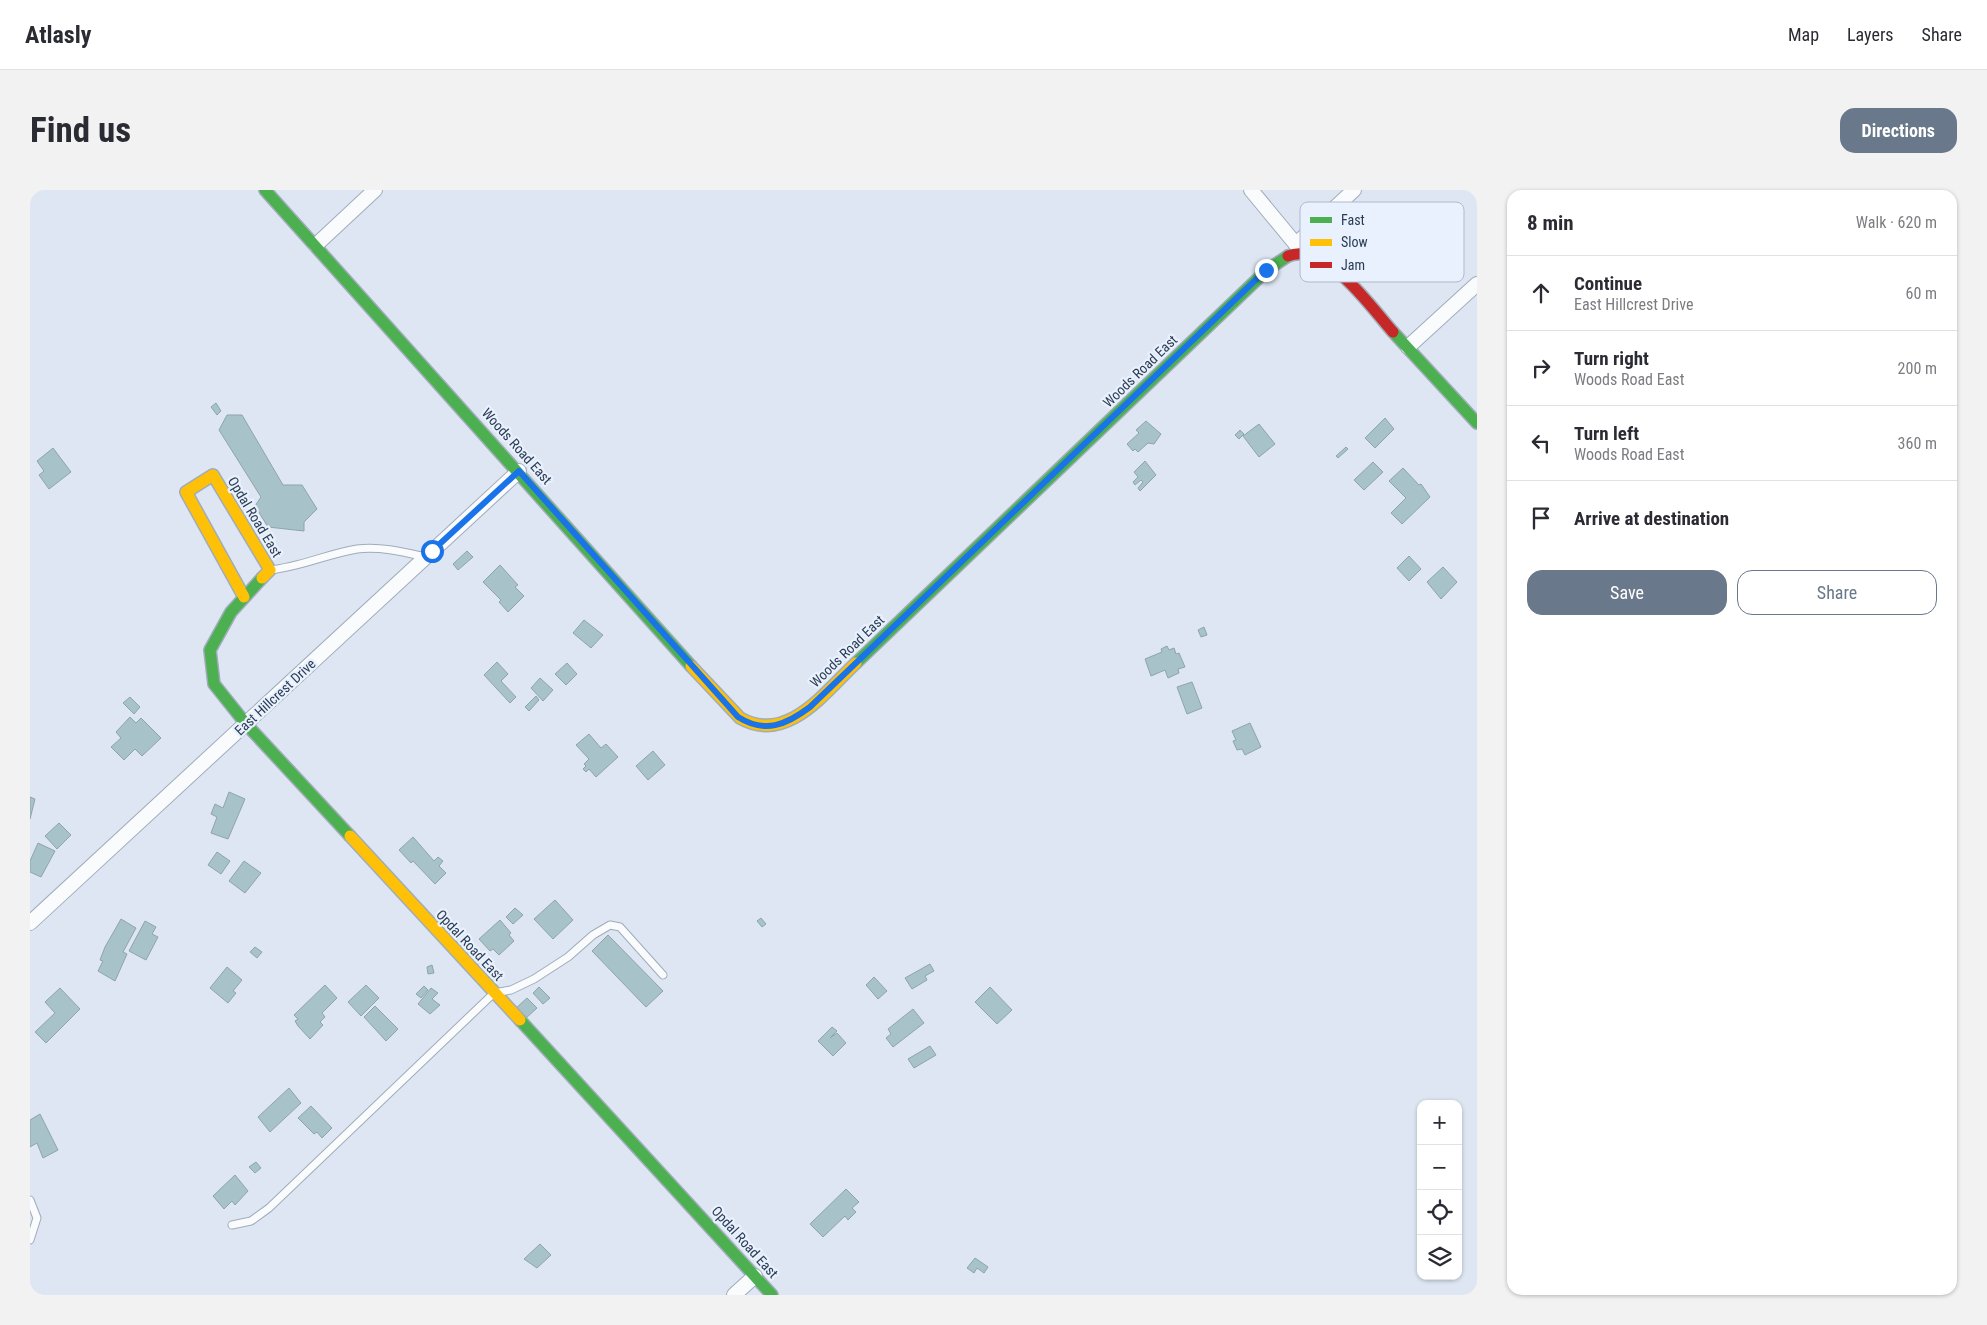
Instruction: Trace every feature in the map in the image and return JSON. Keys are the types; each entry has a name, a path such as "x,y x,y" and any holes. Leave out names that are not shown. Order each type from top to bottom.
{"main road":[{"name":"Woods Road East","path":"264,190 519,471 730,709 749,724 765,727 774,727 785,723 810,707 1266,270 1300,248"},
{"path":"1348,282 1477,423"},
{"name":"Opdal Road East","path":"244,597 186,492 213,475 270,570 231,612 210,650 214,684 246,724 772,1295"}],"street":[{"path":"316,246 375,190"},
{"path":"1251,190 1300,248"},
{"path":"1343,202 1354,190"},
{"path":"1408,347 1477,284"},
{"name":"East Hillcrest Drive","path":"30,923 519,471"},
{"path":"734,1295 755,1276"}],"lane":[{"path":"270,570 288,568 358,549 392,549 426,557"},
{"path":"232,1225 251,1221 268,1208 494,993 511,990 534,979 568,957 593,935 610,925 620,927 664,975"},
{"path":"30,1200 37,1218 30,1240"}],"building":[{"path":"216,403 221,411 217,415 211,407"},
{"path":"227,415 242,415 283,485 302,485 317,509 304,522 304,531 268,527 255,506 261,497 219,430"},
{"path":"1385,418 1394,429 1375,448 1365,438"},
{"path":"1146,421 1161,434 1154,444 1148,443 1138,452 1135,449 1133,451 1127,444 1139,433 1136,430"},
{"path":"1259,424 1275,444 1259,457 1243,436"},
{"path":"1240,430 1244,434 1239,439 1235,435"},
{"path":"1346,447 1348,449 1338,458 1336,456"},
{"path":"53,448 71,472 49,489 39,475 44,471 37,461"},
{"path":"1145,461 1156,475 1140,491 1138,488 1143,482 1141,480 1135,485 1133,482 1138,477 1134,472"},
{"path":"1373,462 1383,472 1364,490 1354,480"},
{"path":"1403,468 1419,485 1421,484 1430,497 1402,524 1391,513 1406,498 1389,481"},
{"path":"467,551 473,557 458,570 453,564"},
{"path":"1409,556 1421,569 1409,581 1397,568"},
{"path":"500,565 518,585 515,587 524,596 508,612 499,602 501,600 483,582"},
{"path":"1443,567 1457,582 1441,599 1427,582"},
{"path":"584,620 603,635 591,648 573,633"},
{"path":"1204,627 1207,635 1201,637 1198,630"},
{"path":"1167,646 1169,650 1174,648 1176,654 1179,653 1185,667 1178,669 1179,673 1168,678 1165,670 1151,676 1145,659 1162,652 1161,649"},
{"path":"497,662 508,674 501,681 516,697 510,703 484,675"},
{"path":"567,663 577,674 566,685 555,674"},
{"path":"540,678 553,690 543,701 531,688"},
{"path":"1192,682 1202,708 1187,714 1177,687"},
{"path":"536,696 539,700 529,711 525,707"},
{"path":"130,697 140,707 134,714 123,703"},
{"path":"130,717 136,723 141,718 161,738 142,756 135,749 124,760 111,747 121,738 116,732"},
{"path":"1250,723 1261,747 1245,755 1242,749 1237,750 1233,741 1236,740 1232,731"},
{"path":"589,734 601,748 606,744 618,757 596,777 589,769 586,772 583,769 586,766 584,764 589,759 576,745"},
{"path":"653,751 665,765 648,780 636,766"},
{"path":"229,792 245,799 228,839 211,833 217,817 211,814 215,804 223,808"},
{"path":"30,797 35,799 30,819"},
{"path":"59,823 71,835 57,849 45,836"},
{"path":"413,837 434,861 438,857 443,861 439,866 446,873 435,884 413,861 411,863 399,850"},
{"path":"38,843 55,851 41,877 30,872 30,861"},
{"path":"217,852 230,861 221,874 208,865"},
{"path":"244,861 261,873 245,893 229,881"},
{"path":"555,900 573,920 553,939 534,919"},
{"path":"515,908 523,915 513,924 506,917"},
{"path":"761,918 766,924 762,927 757,921"},
{"path":"121,919 136,928 123,952 127,954 115,981 98,971 103,961 100,960 105,947"},
{"path":"500,920 511,933 509,935 514,941 499,955 493,949 490,951 479,939"},
{"path":"145,921 156,927 152,934 158,937 146,960 129,951"},
{"path":"608,935 663,991 646,1007 592,951"},
{"path":"255,947 262,952 257,958 250,952"},
{"path":"930,964 934,971 925,976 927,980 912,989 905,978"},
{"path":"432,965 434,973 428,974 427,967"},
{"path":"227,967 242,980 233,991 236,993 228,1003 210,988"},
{"path":"874,977 887,991 878,999 866,985"},
{"path":"325,985 337,998 322,1013 325,1017 320,1022 323,1025 310,1039 298,1026 295,1021 298,1019 294,1015"},
{"path":"366,985 379,998 361,1016 348,1002"},
{"path":"424,986 428,990 421,998 416,994"},
{"path":"539,987 550,998 543,1004 533,993"},
{"path":"990,987 1012,1010 997,1024 975,1002"},
{"path":"60,988 80,1009 46,1043 35,1032 55,1013 45,1002"},
{"path":"431,988 438,993 432,999 440,1005 430,1014 418,1004"},
{"path":"527,998 537,1008 525,1019 515,1009"},
{"path":"375,1006 398,1029 386,1041 364,1017"},
{"path":"913,1009 924,1023 893,1047 886,1038 891,1034 888,1029"},
{"path":"832,1027 837,1031 830,1038 837,1033 846,1043 833,1056 818,1041"},
{"path":"930,1046 936,1055 914,1068 908,1059"},
{"path":"289,1088 301,1103 270,1132 258,1117"},
{"path":"311,1106 332,1128 322,1138 317,1132 314,1134 298,1118"},
{"path":"40,1114 58,1150 43,1158 37,1143 30,1147 30,1120"},
{"path":"256,1162 261,1168 255,1173 249,1167"},
{"path":"235,1175 248,1191 235,1205 232,1201 224,1209 213,1196"},
{"path":"846,1189 859,1202 852,1208 856,1212 848,1220 845,1216 823,1237 810,1224"},
{"path":"540,1244 551,1255 537,1268 524,1259"},
{"path":"975,1258 988,1267 984,1273 977,1268 974,1273 967,1268"}],"traffic: fast":[{"path":"265,190 691,666"},
{"path":"856,663 1267,270 1288,256"},
{"path":"1393,332 1477,423"},
{"path":"262,578 231,612 210,650 214,684 246,724 350,836"},
{"path":"520,1020 772,1295"}],"traffic: slow":[{"path":"244,597 186,492 213,475 270,570 262,578"},
{"path":"691,666 740,718 757,725 774,725 804,712 856,663"},
{"path":"350,836 520,1020"}],"traffic: jam":[{"path":"1288,256 1300,254"},
{"path":"1349,282 1393,332"}],"route":[{"path":"432,551 519,471 730,709 749,724 774,727 798,716 810,707 1266,270"}]}
